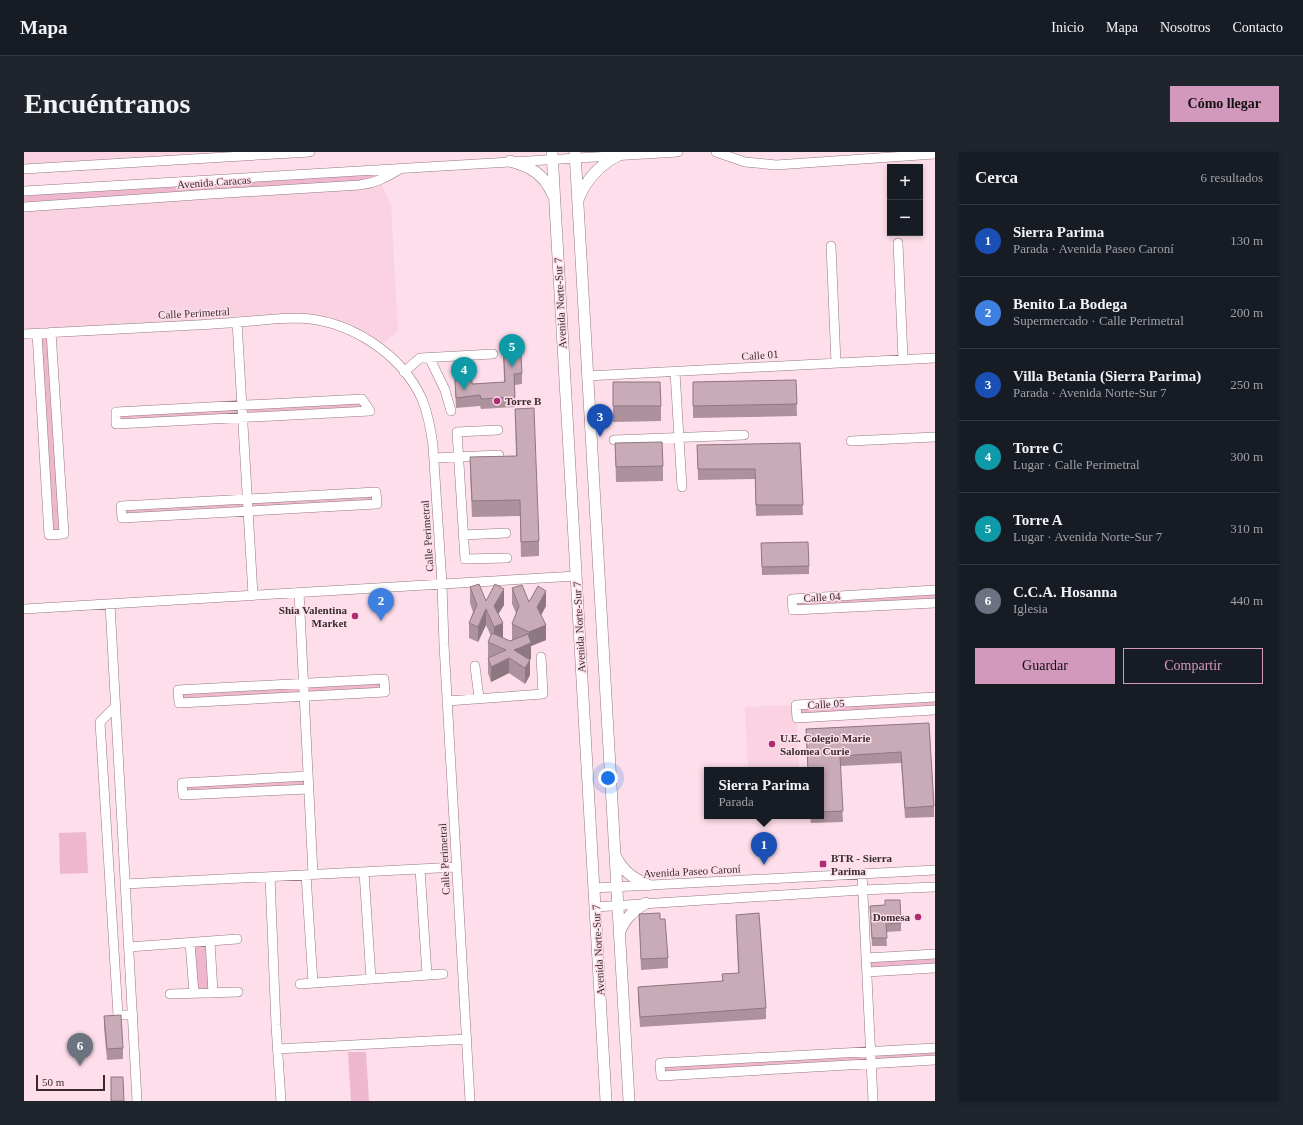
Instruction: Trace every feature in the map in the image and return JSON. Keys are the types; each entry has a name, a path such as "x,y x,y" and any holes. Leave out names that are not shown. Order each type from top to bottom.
{"main road":[{"name":"Avenida Norte-Sur 7","path":"552,155 606,1101"},
{"name":"Avenida Norte-Sur 7","path":"575,155 628,1101"},
{"path":"577,203 587,181 601,166 619,155"},
{"path":"510,162 526,166 535,171 550,188 555,199"},
{"path":"614,851 622,868 629,875 648,885"},
{"path":"619,934 628,917 638,908 646,904"}],"street":[{"path":"24,169 310,152"},
{"name":"Avenida Caracas","path":"24,191 510,162 552,155 619,155 678,152"},
{"path":"716,152 745,162 776,165 935,154"},
{"name":"Avenida Caracas","path":"24,207 212,194 360,186 380,181 402,168"},
{"path":"898,243 903,359"},
{"path":"831,246 836,363"},
{"name":"Calle Perimetral","path":"24,334 298,318 312,319 342,327 370,342 385,353 404,372 416,388 427,413 431,428 434,458 470,1101"},
{"path":"236,322 253,595"},
{"path":"37,333 49,535 64,534 51,332"},
{"path":"404,372 420,358 493,354"},
{"path":"429,357 445,390 451,411"},
{"name":"Calle 01","path":"587,376 935,358"},
{"path":"675,372 682,488"},
{"path":"362,399 370,411 116,424 116,412 242,405 362,399"},
{"path":"498,430 457,432 463,535 465,559 507,558"},
{"path":"614,440 744,435"},
{"path":"43,437 58,436"},
{"path":"851,441 935,437"},
{"path":"434,458 499,455"},
{"path":"376,492 377,504 122,518 121,506 247,498 376,492"},
{"path":"463,535 506,534"},
{"path":"24,609 576,576"},
{"name":"Calle 04","path":"935,590 792,599 793,610 935,603"},
{"path":"299,592 309,789 312,983"},
{"path":"110,604 138,1101"},
{"path":"447,701 543,694 541,657"},
{"path":"475,666 479,698"},
{"path":"384,679 385,692 304,696 179,703 178,690 384,679"},
{"name":"Calle 05","path":"935,697 796,705 797,718 935,710"},
{"path":"116,706 100,722 118,1015 133,1015"},
{"path":"308,776 182,783 183,795 309,789"},
{"path":"125,884 456,867"},
{"path":"420,869 427,975"},
{"name":"Avenida Paseo Caroní","path":"594,888 935,870"},
{"path":"364,872 371,979"},
{"path":"862,874 873,1101"},
{"path":"270,877 281,1101"},
{"path":"595,907 862,890 935,887"},
{"path":"129,947 237,940"},
{"path":"210,941 213,993"},
{"path":"190,943 194,994"},
{"path":"866,958 935,954"},
{"path":"867,972 935,968"},
{"path":"300,984 443,974"},
{"path":"170,994 238,992"},
{"path":"278,1049 466,1039"},
{"path":"935,1048 660,1063 660,1070 661,1076 935,1060"}],"shaded area":[{"path":"24,152 310,152 24,169"},
{"path":"402,168 380,181 24,207 24,191"},
{"path":"380,181 391,205 398,331 378,347 312,319 24,334 24,191"},
{"path":"51,332 64,534 49,535 37,333"},
{"path":"362,399 370,411 116,424 116,412"},
{"path":"376,492 377,504 122,518 121,506"},
{"path":"935,590 935,603 793,610 792,599"},
{"path":"384,679 385,692 179,703 178,690"},
{"path":"935,697 935,710 797,718 796,705"},
{"name":"U.E. Colegio Marie Salomea Curie","path":"796,705 799,767 748,767 745,707"},
{"path":"308,776 309,789 183,795 182,783"},
{"path":"86,832 88,873 60,874 59,833"},
{"path":"210,941 213,993 194,993 190,943"},
{"path":"935,954 935,968 867,972 866,958"},
{"path":"935,1048 935,1060 661,1076 660,1063"},
{"path":"348,1052 366,1052 369,1101 351,1101"}],"building":[{"path":"520,339 522,373 514,374 515,397 481,399 480,395 456,398 454,363 471,361 472,384 505,382 503,341"},
{"path":"796,380 797,404 693,406 693,382"},
{"path":"613,382 660,382 661,406 613,406"},
{"path":"534,408 539,541 521,542 520,500 472,501 470,457 517,456 515,409"},
{"path":"662,442 663,466 616,467 615,443"},
{"path":"800,443 803,505 756,505 755,469 698,469 697,445"},
{"path":"808,542 809,566 762,567 761,543"},
{"path":"479,584 486,601 495,584 504,589 494,606 503,623 494,627 486,609 478,627 469,623 477,605 470,587"},
{"path":"522,585 529,602 538,586 546,591 537,607 546,625 529,632 512,624 519,606 512,588"},
{"path":"492,633 510,641 528,634 531,643 514,650 530,660 525,668 509,658 491,667 488,658 506,650 488,642"},
{"path":"929,723 934,806 905,808 901,752 840,756 843,811 824,812 824,767 808,767 806,729"},
{"path":"885,900 900,900 901,923 886,924 887,938 872,938 870,906 885,905"},
{"path":"660,913 660,919 665,919 668,958 641,959 639,914"},
{"path":"759,913 766,1008 640,1017 638,987 723,981 722,974 739,973 736,915"},
{"path":"121,1015 123,1048 107,1049 104,1016"},
{"path":"111,1077 123,1077 124,1101 111,1101"}],"place":[{"name":"Torre A","path":"512,367"},
{"name":"Torre C","path":"464,390"},
{"name":"Torre B","path":"497,401"},
{"name":"Villa Betania (Sierra Parima)","path":"600,437"},
{"name":"Shia Valentina Market","path":"355,616"},
{"name":"Benito La Bodega","path":"381,621"},
{"name":"U.E. Colegio Marie Salomea Curie","path":"772,744"},
{"name":"BTR - Sierra Parima","path":"823,864"},
{"name":"Sierra Parima","path":"764,865"},
{"name":"Domesa","path":"918,917"},
{"name":"C.C.A. Hosanna","path":"80,1066"}]}
